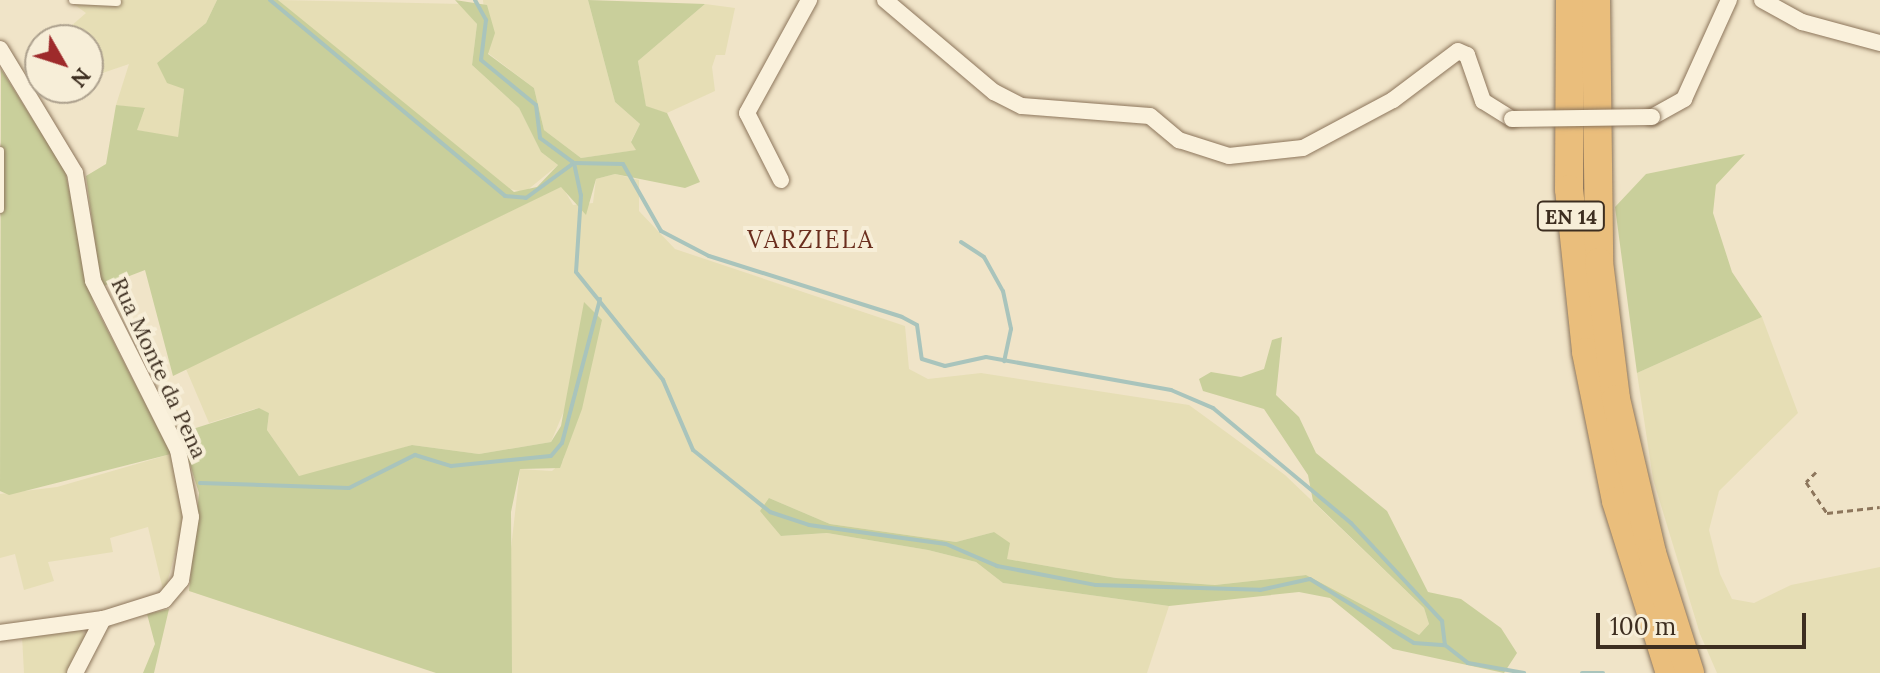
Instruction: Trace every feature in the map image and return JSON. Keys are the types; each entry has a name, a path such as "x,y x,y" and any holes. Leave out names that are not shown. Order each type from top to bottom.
{"highway":[{"name":"EN 14","path":"1570,0 1569,189 1586,352 1616,501 1670,673"},
{"name":"EN 14","path":"1596,0 1594,95 1599,262 1616,399 1652,553 1690,673"},
{"name":"EN 14","path":"1594,95 1609,0"}],"street":[{"path":"781,180 747,113 809,0"},
{"path":"885,0 994,92 1022,106 1150,116 1179,140 1229,156 1303,148 1393,100 1458,51 1467,55 1483,101 1512,119 1652,117 1684,99 1729,0"},
{"path":"1762,0 1802,22 1880,43"},
{"name":"Rua Monte da Pena","path":"0,49 75,173 93,281 178,450 189,492 188,548 177,587 154,605 103,619 0,633"},
{"path":"75,673 103,619"}],"lane":[{"path":"73,0 117,2"},
{"path":"0,151 0,209"}],"path":[{"path":"1816,472 1806,482 1827,513 1880,507"}],"shaded area":[{"path":"68,0 217,0 206,23 157,63 184,89 178,138 136,130 145,109 116,105 129,64 104,73 104,24 73,24 86,13"},
{"path":"278,0 463,4 477,24 472,65 519,108 541,152 558,165 525,192 498,187"},
{"path":"483,0 588,0 615,102 640,124 631,141 637,150 581,158 544,130 534,88 488,53"},
{"path":"705,4 735,8 725,55 716,55 712,67 715,91 667,113 646,107 638,61"},
{"path":"615,174 639,180 639,211 675,249 905,326 909,369 928,379 981,373 1189,405 1285,475 1424,608 1429,624 1419,635 1406,634 1306,575 1215,585 1116,578 1007,559 994,532 956,542 830,524 769,498 782,536 827,533 928,550 976,562 1003,583 1169,606 1147,673 512,673 508,575 520,469 552,471 563,461 602,320 551,442 479,454 412,445 318,474 299,476 267,430 269,413 258,408 209,423 186,369 562,186 573,205 593,203 596,179"},
{"path":"1762,317 1798,413 1719,491 1709,530 1720,574 1732,599 1754,603 1791,585 1880,567 1880,673 1717,673 1700,634 1653,479 1637,373"},
{"path":"171,454 185,517 164,594 148,527 110,538 113,552 48,562 54,581 24,590 15,554 0,558 0,494 57,487"},
{"path":"81,628 85,636 66,673 24,673 22,636"}],"green space":[{"path":"217,0 278,0 514,192 537,187 558,165 541,152 519,108 472,65 477,24 455,0 487,5 495,33 488,54 534,88 544,130 581,158 636,150 631,142 640,124 615,102 588,0 705,4 638,61 646,106 667,113 700,182 685,188 615,174 596,179 586,215 561,187 173,376 145,270 101,287 86,176 106,164 116,105 145,108 137,130 178,137 184,89 167,83 157,63 206,23"},
{"path":"1,69 65,171 93,302 171,454 9,495 0,491"},
{"path":"1745,154 1716,185 1713,213 1732,272 1762,317 1637,373 1615,207 1646,174"},
{"path":"584,302 602,320 582,409 560,468 520,469 511,512 512,673 436,673 189,591 199,493 180,433 259,408 269,413 267,430 299,476 412,445 479,454 551,442 561,426"},
{"path":"1282,337 1276,395 1299,417 1316,453 1387,511 1428,592 1461,599 1501,628 1517,653 1504,673 1393,649 1330,598 1299,592 1169,606 1003,583 976,562 928,550 827,533 781,536 760,511 769,498 830,524 956,542 994,532 1010,543 1007,559 1116,578 1215,585 1306,575 1419,635 1429,624 1424,608 1313,501 1308,475 1264,409 1203,391 1199,379 1211,372 1241,377 1264,369 1272,340"},
{"path":"169,609 154,673 143,673 155,644 147,614"}],"waterway":[{"path":"270,0 505,196 526,198 574,163 581,195 576,272 663,380 693,450 770,512 809,525 946,544 997,566 1096,585 1260,590 1310,579 1414,643 1445,645"},
{"path":"475,0 486,20 481,60 536,105 540,138 574,163 623,164 661,231 709,256 902,317 917,325 922,359 945,366 986,357 1171,390 1213,408 1351,523 1442,621 1445,645 1468,663 1524,673"},
{"path":"961,242 984,257 1003,291 1011,329 1004,361"},
{"path":"200,483 349,488 415,455 451,466 551,456 562,443 600,299"},
{"path":"1582,673 1603,673"}],"district":[{"name":"VARZIELA","path":"811,240"}]}
